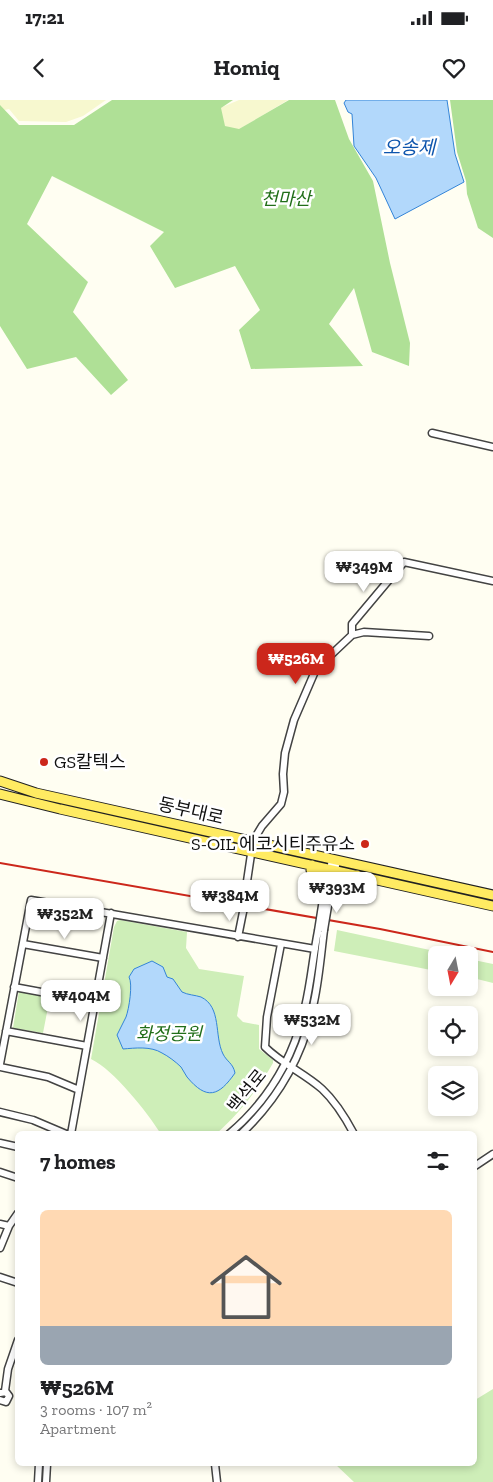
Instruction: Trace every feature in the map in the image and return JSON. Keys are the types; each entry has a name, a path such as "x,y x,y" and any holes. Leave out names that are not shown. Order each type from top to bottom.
{"main road":[{"name":"동부대로","path":"0,782 36,793 253,841 357,874 493,906"},
{"name":"동부대로","path":"0,794 312,865 333,865 493,895"},
{"path":"312,865 311,870 317,873 328,891 334,892 340,882 347,879 355,880 357,874"}],"street":[{"path":"432,433 493,447"},
{"path":"352,635 352,624 404,562 493,581"},
{"path":"238,936 243,912 250,851 253,841 262,826 281,804 284,792 283,774 289,736 316,669 352,635 364,632 429,636"},
{"name":"백석로","path":"244,1131 276,1095 292,1069 303,1041 314,1005 321,930 333,865"},
{"path":"79,1090 48,1077 0,1066 31,900 315,949"},
{"path":"72,1131 111,914"},
{"name":"백석로","path":"232,1131 262,1100 286,1064 306,1007 315,949 321,930"},
{"path":"23,944 103,958"},
{"path":"281,944 264,1041 265,1047 292,1069 320,1088 334,1102 352,1131"},
{"path":"14,987 95,1002"},
{"path":"6,1031 87,1046"},
{"path":"0,1112 47,1124 60,1131"},
{"path":"0,1142 15,1145"},
{"path":"477,1165 493,1154"},
{"path":"0,1172 15,1177"},
{"path":"0,1248 9,1226 15,1217"},
{"path":"0,1224 9,1226"},
{"path":"0,1276 15,1282"},
{"path":"0,1400 6,1402 8,1399 9,1394 2,1392 15,1349"},
{"path":"0,1368 8,1370"},
{"path":"38,1482 39,1466"},
{"path":"46,1482 47,1466"},
{"path":"215,1466 217,1482"}],"green space":[{"path":"0,100 106,100 83,116 66,122 19,121 9,109 0,111"},
{"name":"천마산","path":"112,100 233,100 221,108 225,126 239,129 289,100 335,100 349,139 373,181 390,263 410,343 409,366 372,352 354,288 329,324 363,366 251,369 239,330 260,310 235,266 175,288 150,246 164,232 52,176 27,224 88,282 73,312 128,380 111,395 76,357 27,369 0,326 0,105 19,125 74,125"},
{"path":"239,100 288,100 238,130 224,126 220,108"},
{"path":"450,100 493,100 493,238 478,228 467,194 466,181 457,152"},
{"name":"화정공원","path":"117,921 187,932 186,948 199,969 244,976 237,1016 243,1022 259,1025 259,1049 273,1060 273,1063 247,1101 219,1131 159,1131 120,1082 100,1064 91,1059 114,927"},
{"path":"337,930 428,950 428,969 334,951"},
{"path":"478,961 493,964 493,983 478,979"},
{"path":"19,991 50,997 43,1033 13,1028"},
{"path":"493,1389 493,1482 354,1482 337,1466 477,1466 477,1399"}],"water":[{"name":"오송제","path":"346,100 447,100 455,154 464,182 395,219 376,178 354,146 352,114 348,112 344,103"},
{"path":"152,961 163,967 167,977 173,979 182,992 201,997 212,1008 215,1015 220,1047 235,1073 224,1087 218,1091 212,1093 201,1090 194,1085 179,1065 158,1051 143,1048 123,1049 117,1035 126,1017 128,1008 131,991 129,977 134,969"}],"railway":[{"path":"0,863 380,929 493,952"}],"place":[{"name":"GS칼텍스","path":"44,762"},
{"name":"S-OIL 에코시티주유소","path":"365,844"}]}
